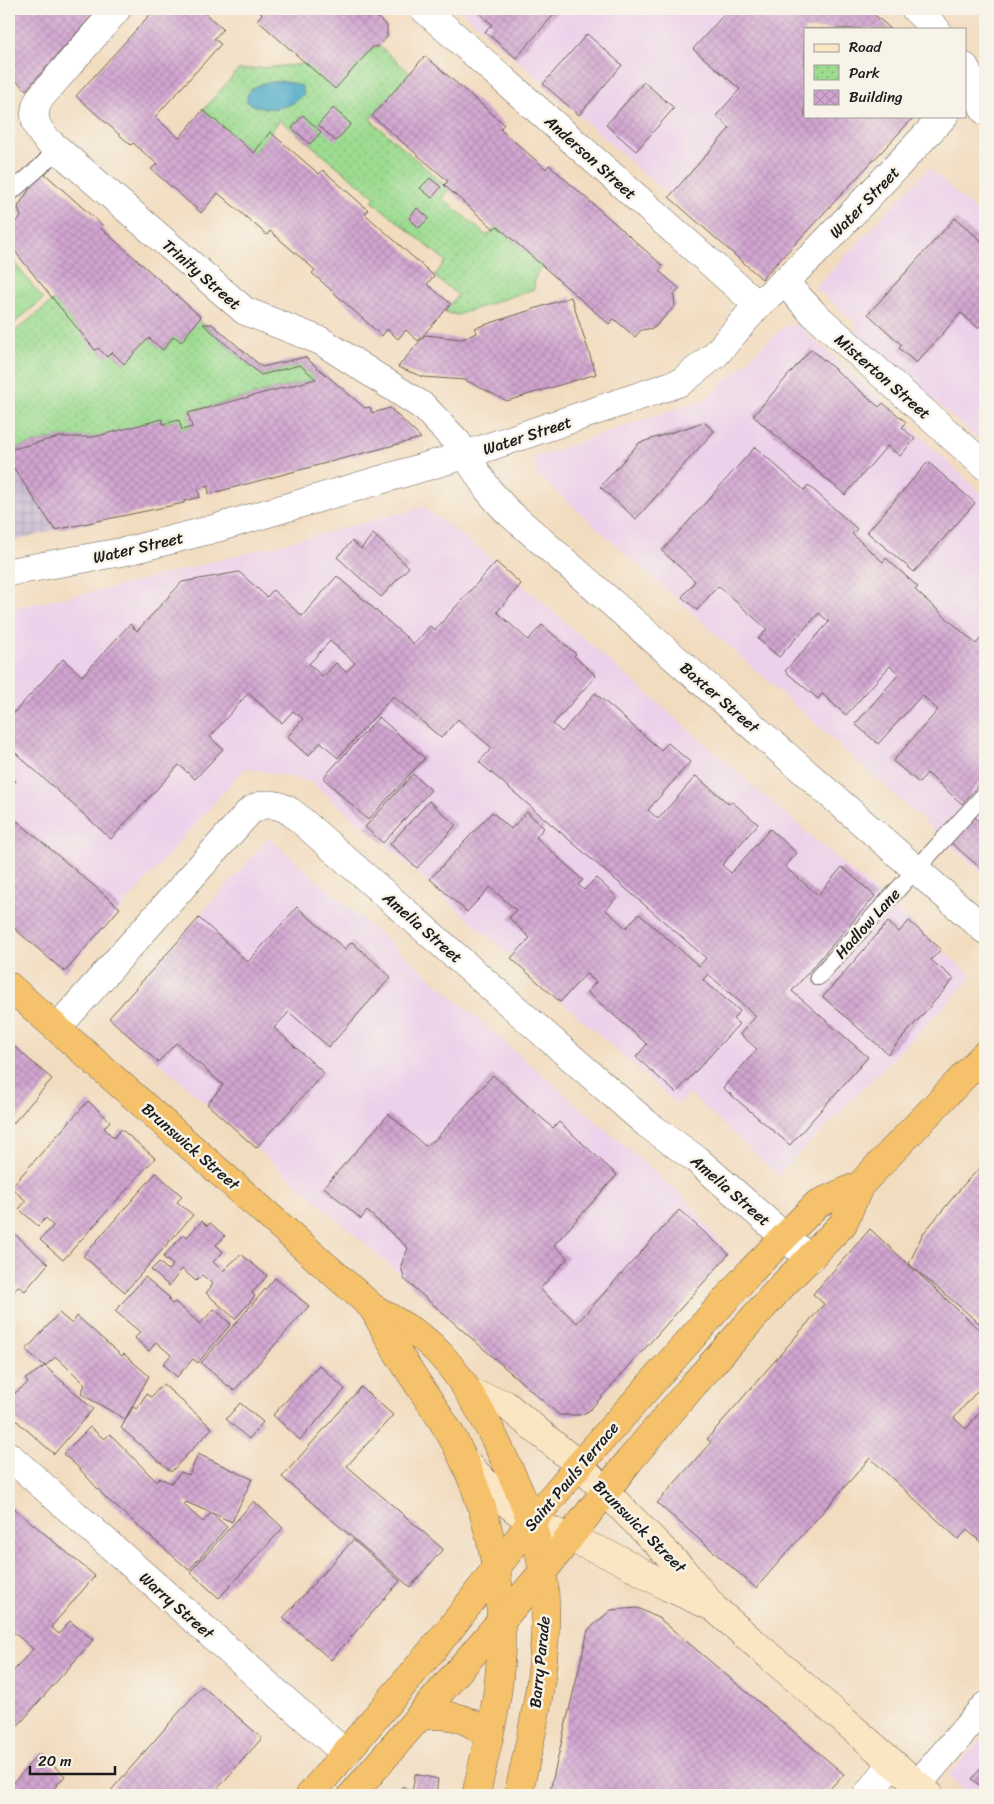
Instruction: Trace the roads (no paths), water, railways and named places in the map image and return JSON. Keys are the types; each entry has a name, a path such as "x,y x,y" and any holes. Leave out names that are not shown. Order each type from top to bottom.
{"highway":[{"name":"Brunswick Street","path":"9,986 372,1307 431,1345 469,1393"},
{"name":"Saint Pauls Terrace","path":"352,1795 422,1716 542,1573 695,1383 843,1224 860,1185 985,1054"},
{"name":"Saint Pauls Terrace","path":"310,1795 450,1629 531,1522 750,1272 817,1204 860,1185"},
{"name":"Brunswick Street","path":"372,1307 404,1364 435,1407 462,1458 483,1506 495,1568 500,1623"},
{"name":"Barry Parade","path":"469,1393 501,1452 531,1522 542,1573 545,1640 535,1707 518,1795"},
{"path":"476,1795 489,1738 499,1676 500,1623"},
{"path":"422,1716 449,1715 462,1718 476,1725 489,1738"}],"street":[{"name":"Trinity Street","path":"117,9 41,95 36,104 34,115 39,131 230,300 259,318 320,341 424,407 457,442 465,455"},
{"name":"Anderson Street","path":"424,9 758,305"},
{"path":"916,9 935,28"},
{"path":"972,78 985,111"},
{"name":"Water Street","path":"9,572 127,551 217,528 465,455 681,382 715,355 758,305 819,248 942,118"},
{"name":"Misterton Street","path":"784,282 814,314 985,466"},
{"name":"Baxter Street","path":"465,455 489,491 506,510 985,930"},
{"name":"Amelia Street","path":"57,1028 248,813 264,805 280,805 296,816 647,1124 696,1159 810,1259"},
{"name":"Brunswick Street","path":"469,1393 505,1404 579,1465 691,1578 714,1608 924,1790"},
{"name":"Warry Street","path":"9,1456 346,1754"},
{"name":"Brunswick Street","path":"462,1458 499,1497 531,1522 619,1559 668,1587 714,1608"},
{"path":"924,1790 985,1706"},
{"path":"867,1795 892,1764"}],"lane":[{"path":"9,194 40,167 58,148"},
{"name":"Hadlow Lane","path":"818,977 982,797"}],"water":[{"path":"283,81 302,86 304,94 292,104 277,108 261,108 247,102 247,96 250,91 259,85"}]}
